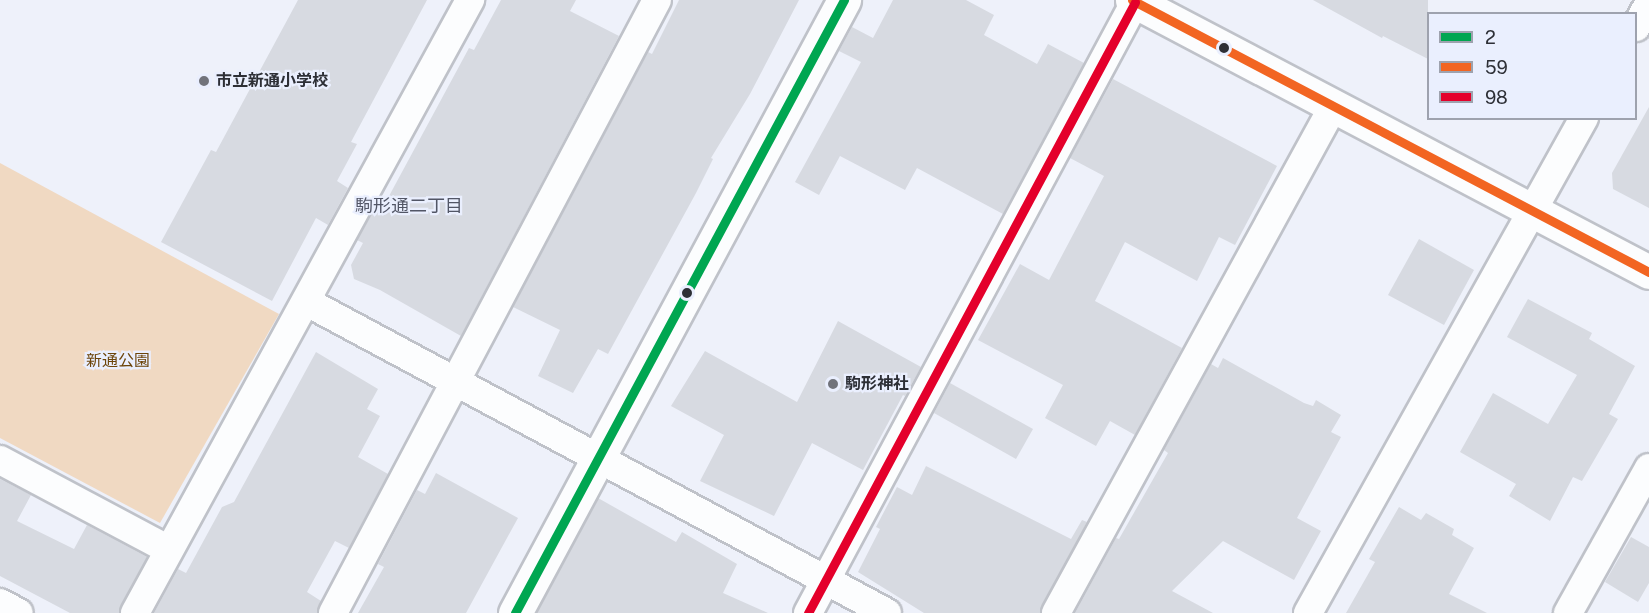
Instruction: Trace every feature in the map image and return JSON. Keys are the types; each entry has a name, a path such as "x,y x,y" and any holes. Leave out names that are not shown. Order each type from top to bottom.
{"street":[{"path":"135,613 470,0"},
{"path":"333,613 657,0"},
{"path":"515,613 844,0"},
{"path":"808,613 1140,2 1649,272"},
{"path":"1637,24 1649,4"},
{"path":"1056,613 1333,106"},
{"path":"1308,613 1583,120"},
{"path":"307,302 887,613"},
{"path":"0,460 169,550"},
{"path":"1568,613 1649,468"},
{"path":"0,603 20,613"}],"green space":[{"name":"新通公園","path":"0,163 279,314 160,523 0,438"}],"building":[{"path":"298,0 427,0 351,142 357,144 337,181 348,188 328,225 316,218 272,301 161,242 211,150 216,152"},
{"path":"501,0 576,0 570,11 619,36 461,336 380,290 354,279 351,265 363,243 357,240 377,205 382,209 469,48 474,50"},
{"path":"679,0 799,0 750,94 711,158 713,159 696,193 608,354 598,349 573,393 538,376 560,330 513,307 648,52 652,54"},
{"path":"893,0 966,0 994,15 984,35 1037,64 1048,44 1084,63 1003,214 917,168 905,190 840,156 819,195 795,182 861,62 839,51 852,27 873,38"},
{"path":"1313,0 1428,0 1427,58 1383,36 1382,38"},
{"path":"1113,79 1277,166 1235,245 1219,237 1197,281 1125,242 1095,301 1182,348 1135,435 1110,421 1096,446 1045,418 1063,385 978,340 1020,264 1049,280 1104,176 1070,158"},
{"path":"1649,107 1649,208 1613,189 1612,173"},
{"path":"1419,239 1474,270 1444,325 1388,295"},
{"path":"1528,299 1592,333 1589,339 1635,366 1609,414 1618,419 1582,481 1573,477 1550,521 1509,496 1516,484 1460,452 1493,393 1548,424 1577,375 1507,337"},
{"path":"838,321 921,367 905,396 903,395 863,470 812,443 774,516 700,481 724,435 671,406 705,351 797,402"},
{"path":"316,352 378,389 367,409 380,416 358,457 388,474 349,548 335,541 307,592 321,601 317,613 154,613 178,569 186,573 222,507 234,502"},
{"path":"1223,358 1304,403 1313,406 1316,400 1341,415 1331,432 1341,437 1297,518 1321,531 1294,580 1223,541 1172,591 1213,613 1075,613 1116,538 1119,539 1168,453 1164,450 1211,364 1218,368"},
{"path":"950,383 1033,429 1016,459 934,413"},
{"path":"926,466 1071,539 1082,520 1087,522 1040,613 924,613 858,572 880,529 876,527 897,487 912,495"},
{"path":"436,473 518,518 466,613 358,613 384,567 378,564 417,490 425,494"},
{"path":"0,479 31,495 17,521 74,549 87,525 147,557 119,613 70,613 0,576"},
{"path":"598,498 676,542 682,532 737,564 723,593 768,613 536,613"},
{"path":"1399,507 1421,520 1426,513 1454,529 1452,535 1474,548 1449,594 1487,613 1346,613 1375,562 1369,559"},
{"path":"1631,537 1649,547 1649,583 1638,602 1605,582"}],"transit line":[{"name":"2","path":"515,613 844,0"},
{"name":"59","path":"1132,0 1649,272"},
{"name":"98","path":"808,613 1135,2"}],"place":[{"name":"市立新通小学校","path":"204,81"},
{"name":"駒形神社","path":"833,384"}],"district":[{"name":"駒形通二丁目","path":"409,206"}]}
